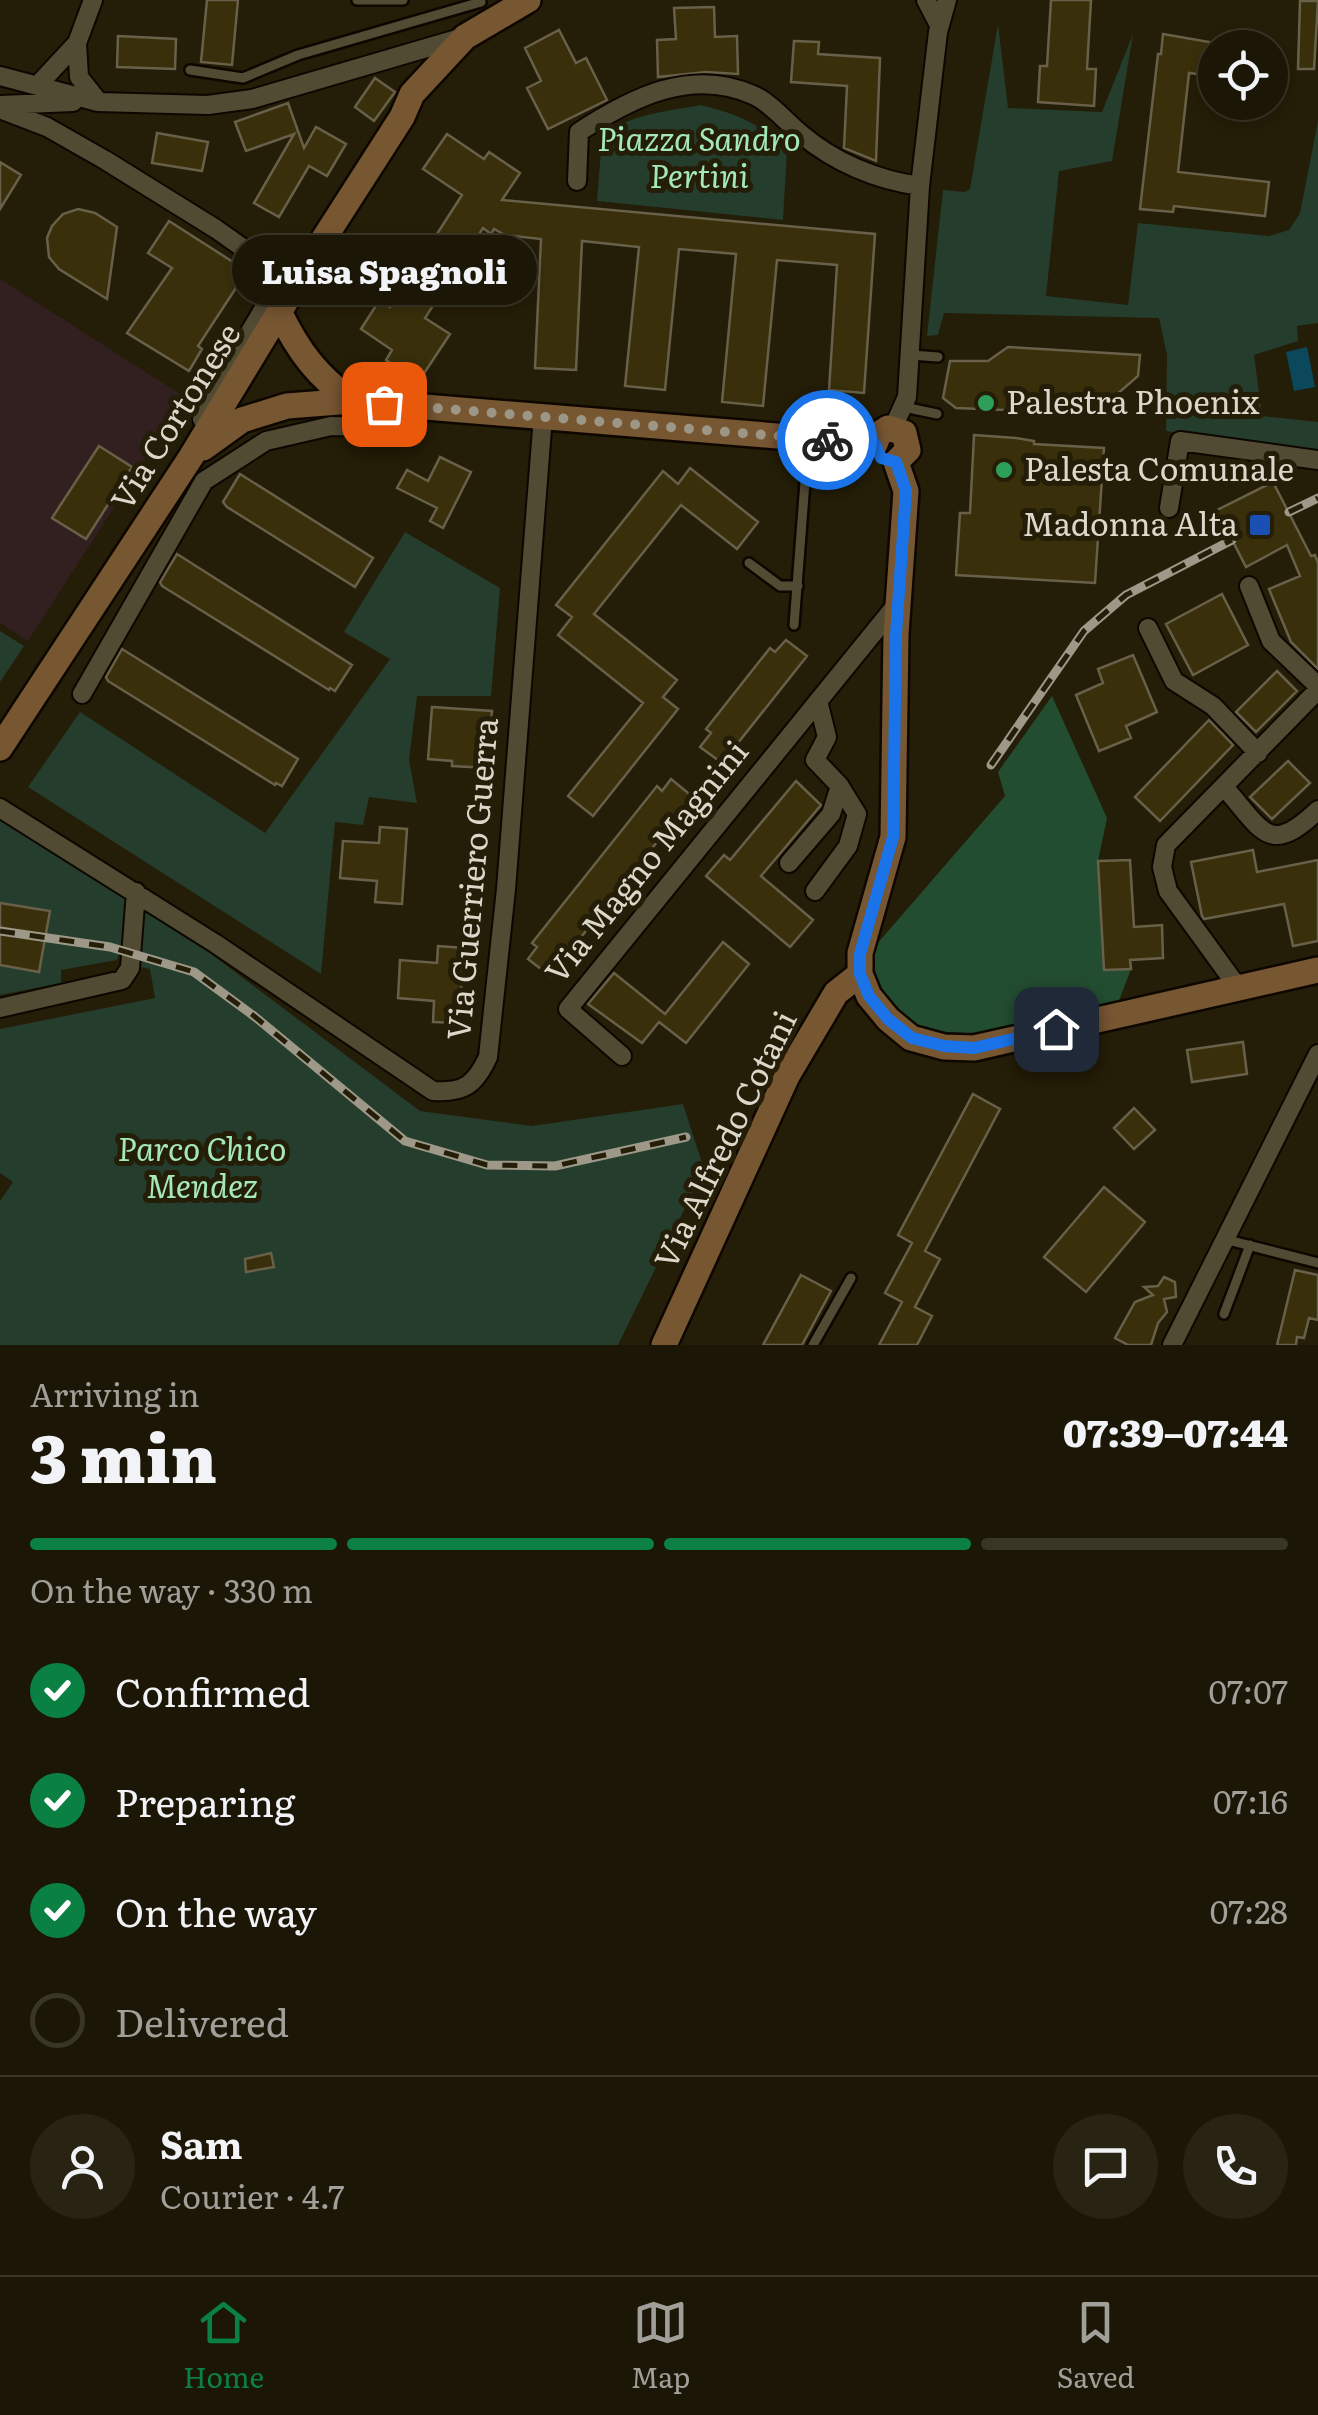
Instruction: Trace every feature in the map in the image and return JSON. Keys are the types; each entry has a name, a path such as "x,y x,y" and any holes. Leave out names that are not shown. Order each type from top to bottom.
{"street":[{"path":"37,86 76,43 93,0"},
{"path":"926,0 939,25"},
{"path":"890,426 909,355 920,186 939,25 947,0"},
{"name":"Via Cortonese","path":"0,748 248,367 283,297 402,118 412,94 465,36 519,6"},
{"name":"Via Cortonese","path":"402,118 519,6"},
{"path":"0,107 98,102 208,105 252,99 465,36"},
{"path":"76,43 79,77 98,102"},
{"path":"0,76 98,102"},
{"path":"577,181 580,132 612,111 655,91 706,82 755,95 835,160 920,186"},
{"path":"0,107 47,127 104,160 216,228 260,260 288,266 300,261 323,240"},
{"path":"260,260 283,297 309,365 352,401"},
{"path":"191,457 197,430 220,382 283,297"},
{"path":"248,367 260,392 288,406"},
{"path":"191,457 242,420 288,406 352,401 808,439 890,426 904,433 909,444 906,455 896,462 906,491 897,604 893,837 860,954 860,974 869,996 888,1019 912,1038 974,1048 1318,970"},
{"path":"82,694 204,481 266,441 332,426 376,426 384,404"},
{"name":"Via Guerriero Guerra","path":"0,808 136,892 433,1091 454,1093 477,1080 488,1057 506,889 543,416"},
{"path":"1168,508 1180,441 1318,460"},
{"path":"1237,986 1168,891 1162,866 1166,845 1318,688 1270,640 1249,586"},
{"name":"Via Magno Magnini","path":"622,1056 568,1009 897,604"},
{"path":"1148,628 1174,680 1213,706 1258,753"},
{"path":"815,892 848,846 857,814 840,786 815,760 827,737 818,701"},
{"path":"789,863 830,814 840,786"},
{"path":"1225,788 1268,834 1280,838 1296,831 1318,810"},
{"path":"0,1008 122,980 130,968 136,892"},
{"name":"Via Alfredo Cotani","path":"664,1345 786,1076 836,993 860,974"},
{"path":"1172,1345 1318,1054"}],"lane":[{"path":"357,0 404,0"},
{"path":"190,70 244,78 298,55 480,1 519,6"},
{"path":"909,355 938,357"},
{"path":"890,426 937,414"},
{"path":"794,625 808,439"},
{"path":"749,563 780,586 798,586"},
{"path":"1224,1239 1318,1263"},
{"path":"1224,1314 1250,1245"},
{"path":"812,1345 850,1278"}],"shaded area":[{"path":"0,279 185,397 28,641 0,623"}],"green space":[{"path":"998,24 1008,108 1102,112 1133,34 1112,161 1059,171 1046,296 1128,305 1138,223 1269,236 1289,230 1300,213 1318,121 1318,323 1297,326 1298,341 1254,355 1262,416 1318,422 1318,454 1166,431 1167,355 1159,318 944,313 938,335 927,336 943,190 970,189"},
{"name":"Piazza Sandro Pertini","path":"701,105 748,121 787,150 783,220 597,201 602,138 635,119"},
{"path":"405,532 500,588 491,696 417,696 409,760 417,803 369,797 363,825 335,822 321,974 28,787 80,712 265,833 390,659 344,632"},
{"path":"0,631 24,646 0,682"},
{"path":"1052,696 1107,818 1098,861 1104,969 1131,969 1118,1003 1009,1029 969,1033 932,1030 901,1017 880,992 870,952 1005,796 998,772"},
{"path":"0,818 126,895 123,941 117,960 61,970 61,983 0,995 0,965 39,972 49,911 0,903"},
{"name":"Parco Chico Mendez","path":"143,912 166,920 420,1111 532,1126 683,1104 704,1169 618,1345 0,1345 0,1201 13,1182 0,1173 0,1029 155,998 150,969 141,967"}],"water":[{"path":"1307,347 1315,387 1294,391 1286,352"}],"building":[{"path":"207,0 238,0 232,65 201,62"},
{"path":"1051,0 1091,0 1087,69 1096,69 1094,106 1038,102 1040,66 1047,66"},
{"path":"1300,1 1318,1 1314,69 1298,69"},
{"path":"714,7 715,37 737,36 738,74 706,72 658,77 657,40 676,39 674,8"},
{"path":"559,30 576,63 586,58 607,100 548,129 527,88 541,81 525,48"},
{"path":"1163,34 1198,40 1198,74 1189,73 1178,172 1269,182 1265,216 1174,206 1173,212 1140,209"},
{"path":"118,36 176,39 175,69 117,67"},
{"path":"794,41 819,42 818,54 880,58 876,161 844,148 847,86 791,82"},
{"path":"375,78 395,92 374,121 355,107"},
{"path":"288,103 304,148 316,127 346,144 327,176 309,166 279,217 254,203 294,134 246,151 235,122"},
{"path":"157,133 208,142 202,171 152,163"},
{"path":"447,134 484,159 489,152 520,173 502,200 875,234 864,393 829,390 837,265 777,260 763,406 722,402 736,254 679,249 665,390 625,386 639,247 582,241 576,370 535,368 541,239 505,235 494,229 491,234 483,228 425,318 450,334 419,381 386,360 392,350 361,329 379,301 390,307 462,195 423,169"},
{"path":"0,162 21,175 0,209"},
{"path":"78,209 95,213 117,227 107,299 59,269 49,257 47,238 52,226 63,214"},
{"path":"169,221 247,271 198,346 202,349 189,371 127,333 172,268 148,253"},
{"path":"1008,347 1140,355 1138,376 1115,396 1112,414 956,408 943,398 950,361 988,361"},
{"path":"974,435 1104,448 1095,583 956,575 960,513 970,513"},
{"path":"99,446 132,467 86,539 52,518"},
{"path":"440,457 471,472 443,528 430,521 437,508 397,488 407,470 428,481"},
{"path":"690,468 758,522 737,549 681,505 594,614 677,680 663,697 678,709 593,816 568,796 643,703 558,635 572,617 556,605 663,471 678,484"},
{"path":"240,474 373,558 355,587 227,507 223,502"},
{"path":"1273,482 1318,563 1318,669 1291,642 1269,589 1300,576 1287,545 1246,567 1217,510"},
{"path":"177,554 352,665 335,691 162,586 160,582"},
{"path":"1222,594 1248,645 1193,675 1166,624"},
{"path":"786,640 807,656 722,763 700,747 711,733 706,729 770,648 775,652"},
{"path":"122,649 298,759 282,786 108,681 106,677"},
{"path":"1133,655 1157,712 1126,726 1131,738 1099,751 1076,695 1103,683 1098,669"},
{"path":"1277,671 1297,691 1256,732 1236,712"},
{"path":"432,707 492,711 488,768 452,766 452,761 428,759"},
{"path":"1209,720 1233,745 1160,821 1135,797"},
{"path":"1288,761 1310,783 1272,819 1250,797"},
{"path":"671,779 693,797 550,976 528,959 537,947 532,943 657,786 662,791"},
{"path":"796,781 821,805 761,876 813,920 790,947 706,876 724,855 730,860"},
{"path":"380,827 407,829 402,904 375,902 377,881 340,878 343,841 379,843"},
{"path":"1253,850 1257,872 1318,860 1318,941 1293,946 1284,904 1204,919 1191,862"},
{"path":"1130,860 1134,927 1162,925 1163,958 1130,960 1131,969 1104,970 1098,861"},
{"path":"0,903 50,911 39,972 0,965"},
{"path":"723,942 749,964 686,1043 659,1022 642,1043 588,1004 614,973 665,1014"},
{"path":"438,946 464,948 459,1023 433,1022 434,1001 398,998 400,960 437,963"},
{"path":"1243,1042 1247,1074 1192,1082 1187,1050"},
{"path":"973,1094 1000,1109 925,1251 940,1259 915,1307 932,1316 917,1345 879,1345 902,1302 885,1293 912,1243 898,1235"},
{"path":"1134,1108 1155,1130 1134,1149 1114,1128"},
{"path":"1104,1187 1145,1222 1086,1292 1044,1257"},
{"path":"271,1253 274,1267 246,1272 245,1259"},
{"path":"1295,1270 1318,1275 1318,1320 1309,1318 1304,1338 1297,1337 1296,1345 1277,1345"},
{"path":"801,1275 831,1291 802,1345 763,1345"},
{"path":"1164,1277 1175,1282 1176,1297 1164,1299 1167,1312 1158,1323 1151,1345 1128,1345 1115,1338 1135,1302 1153,1295 1144,1287 1158,1286"}],"railway":[{"path":"1289,512 1318,498"},
{"path":"991,765 1084,631 1126,595 1232,540"},
{"path":"0,931 110,947 194,972 254,1016 405,1141 487,1165 555,1166 686,1137"}],"way so far":[{"path":"384,404 827,440"}],"place":[{"name":"Palestra Phoenix","path":"986,403"},
{"name":"Luisa Spagnoli","path":"384,404"},
{"name":"Palesta Comunale","path":"1004,470"},
{"name":"Madonna Alta","path":"1260,525"}],"route":[{"path":"827,440 875,444 881,458 896,462 906,491 896,634 893,837 860,954 860,974 869,996 888,1019 912,1038 974,1048 1056,1029"}]}
